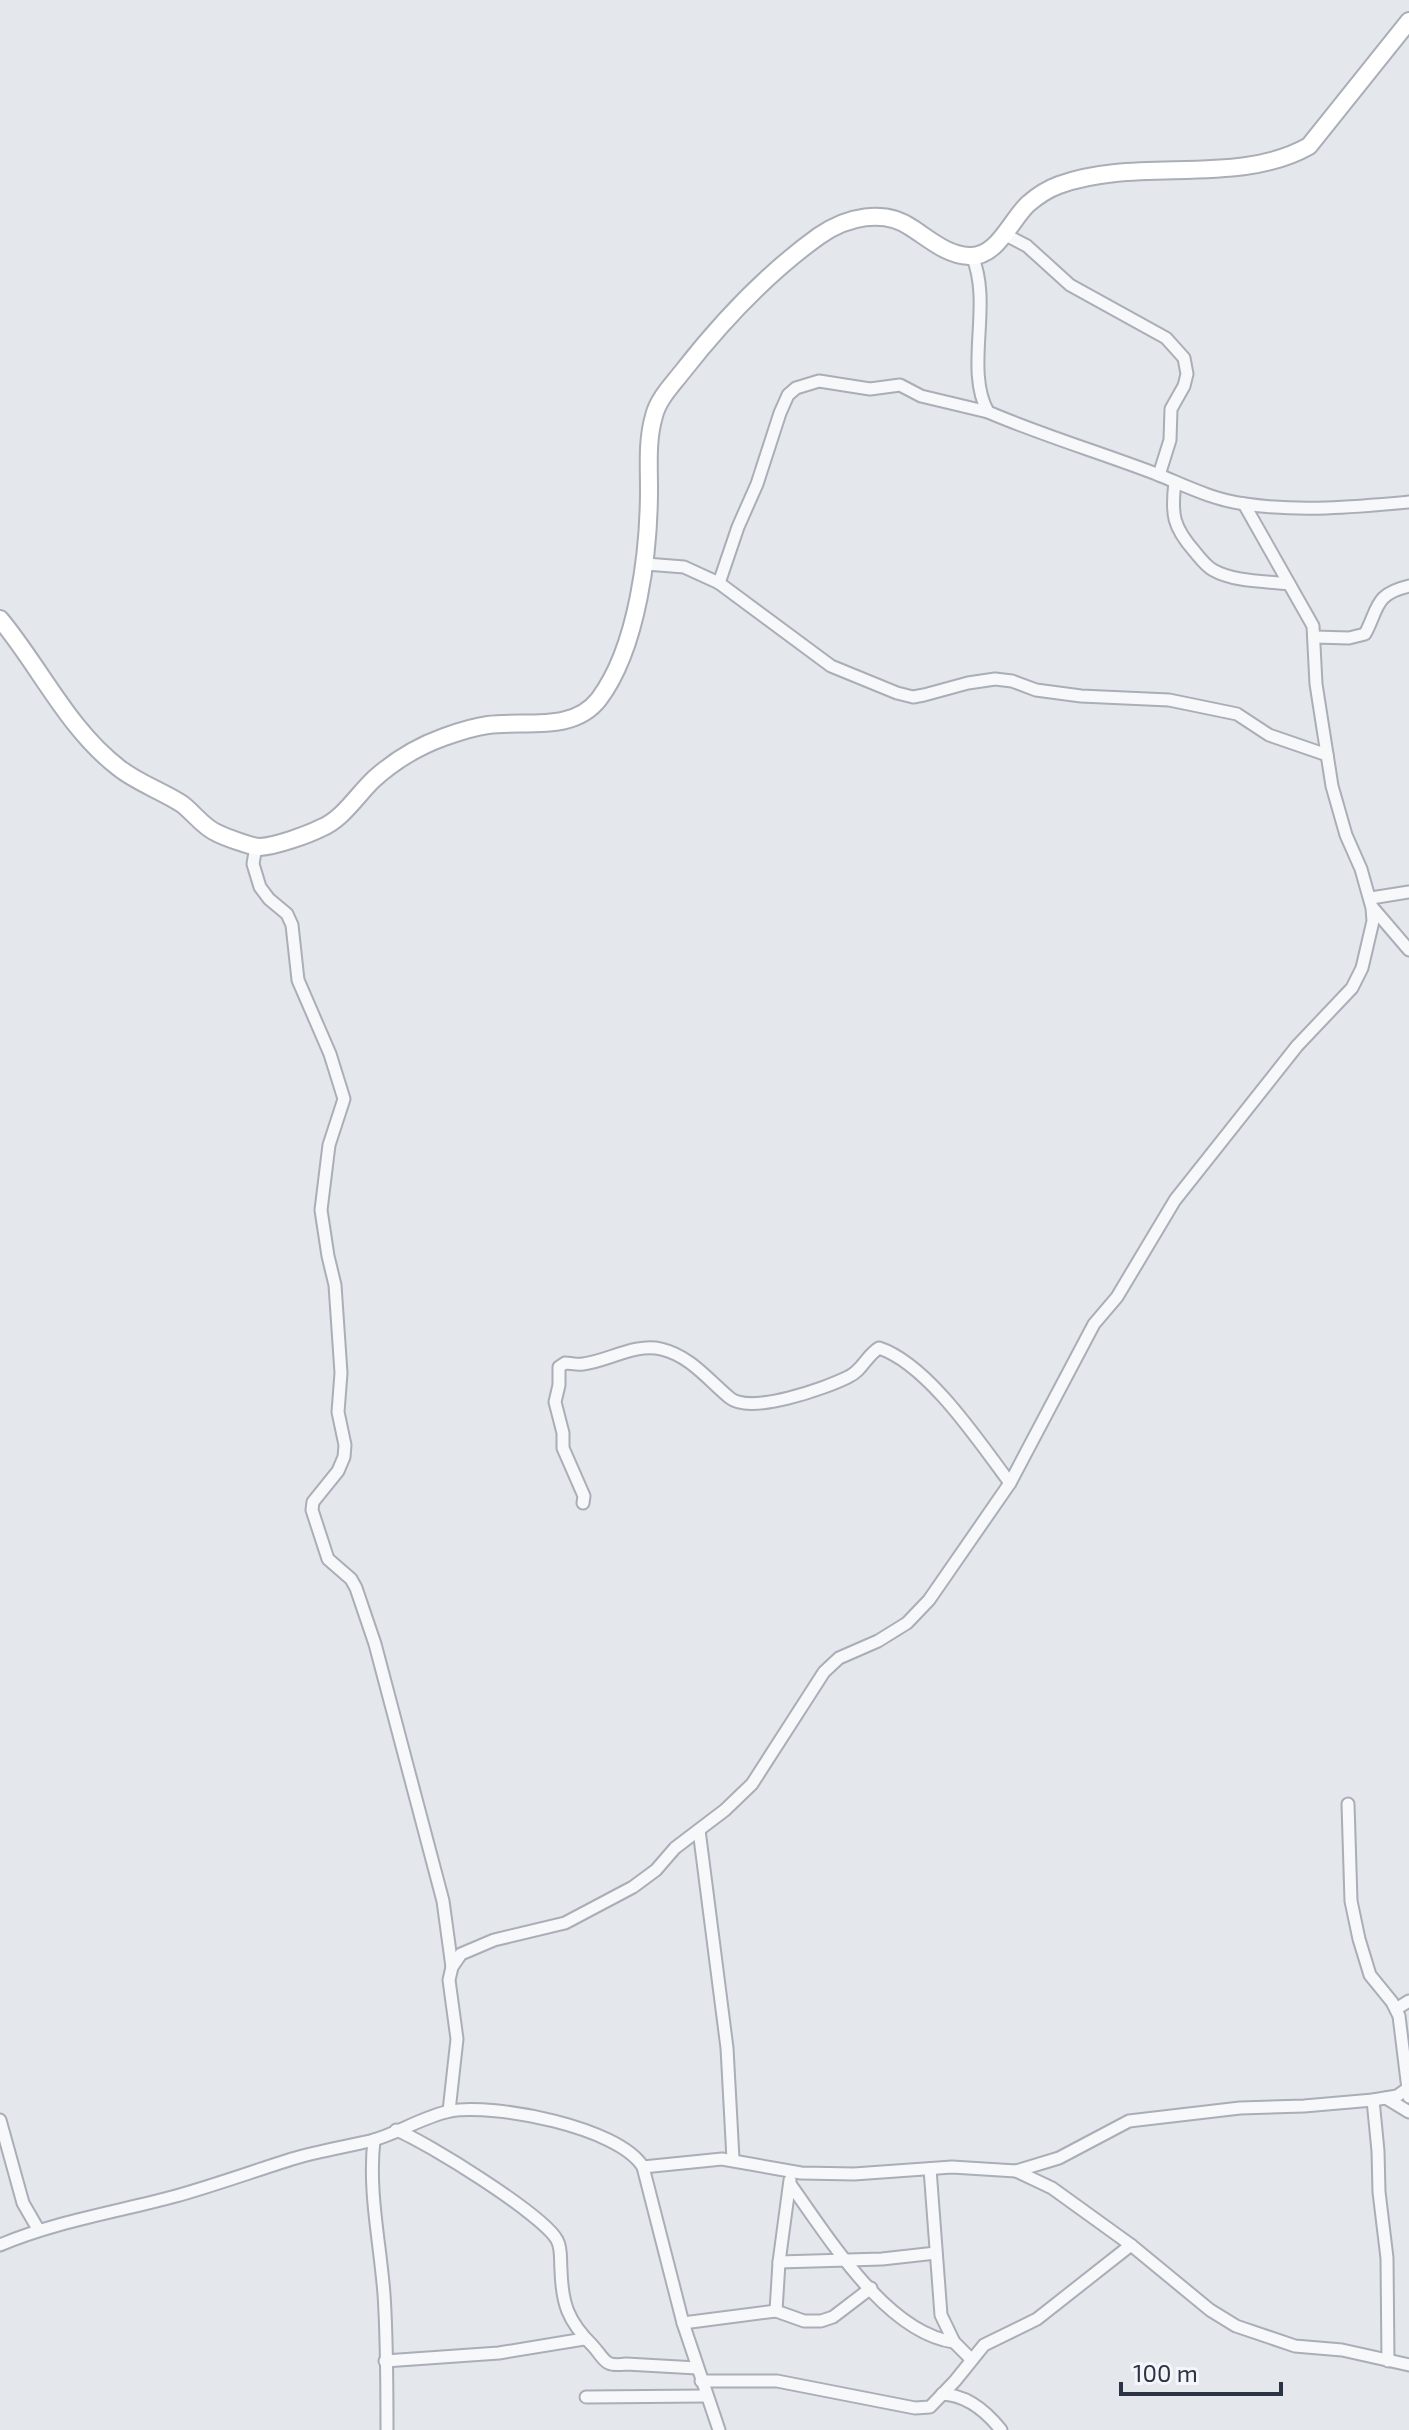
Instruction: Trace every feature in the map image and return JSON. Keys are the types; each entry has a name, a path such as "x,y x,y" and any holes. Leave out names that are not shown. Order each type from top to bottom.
{"street":[{"path":"449,2111 457,2039 443,1901 375,1644 356,1588 328,1559 312,1510 313,1502 338,1471 345,1445 338,1412 341,1373 335,1285 321,1210 329,1145 344,1099 330,1054 298,980 292,925 287,914 260,887 253,864 255,852 259,847 328,825 392,764 439,739 486,725 574,719 600,698 621,656 646,564 648,467 654,413 734,308 815,239 828,230 860,218 893,217 951,252 980,255 996,245 1027,205 1059,185 1130,170 1240,166 1271,163 1292,156 1309,146 1409,21"},
{"path":"1004,234 1027,246 1081,293 1166,338 1184,358 1187,374 1171,409 1170,440 1159,475"},
{"path":"972,256 979,271 981,295 979,384 982,402 988,412"},
{"path":"719,583 788,395 796,388 819,381 870,389 900,385 921,396 988,412 1059,441 1159,475 1204,495 1244,504 1309,509 1409,502"},
{"path":"1175,482 1172,509 1176,526 1200,559 1213,570 1240,578 1289,584"},
{"path":"1244,504 1309,615 1314,637 1314,672 1332,786 1346,835 1372,903 1409,950"},
{"path":"646,564 684,567 719,583 831,666 897,693 913,697 995,679 1012,681 1036,690 1081,696 1169,700 1237,714 1269,735 1327,755"},
{"path":"1314,637 1357,637 1365,634 1377,603 1388,593 1409,586"},
{"path":"0,619 77,726 120,769 188,808 216,833 259,847"},
{"path":"1372,903 1409,892"},
{"path":"452,1967 470,1949 565,1923 610,1900 656,1870 675,1848 725,1810 752,1784 824,1672 839,1658 878,1641 907,1623 929,1600 1010,1483 1094,1324 1117,1297 1175,1200 1297,1046 1352,988 1362,968 1368,944 1372,903"},
{"path":"583,1503 584,1496 563,1448 563,1433 555,1402 559,1367 565,1363 585,1364 627,1352 657,1348 706,1373 732,1400 749,1404 778,1401 848,1378 863,1365 870,1353 883,1349 897,1356 933,1386 1010,1483"},
{"path":"1016,2171 1059,2158 1110,2129 1135,2120 1240,2108 1379,2099 1408,2093 1400,2022 1396,2009 1370,1975 1351,1901 1348,1804"},
{"path":"699,1830 727,2048 733,2159"},
{"path":"1396,2009 1409,2001"},
{"path":"1379,2099 1409,2112"},
{"path":"1379,2099 1379,2192 1387,2258 1388,2361"},
{"path":"0,2245 38,2229 176,2196 295,2158 374,2140 449,2111 484,2109 538,2117 622,2147 636,2155 643,2167 683,2323 719,2430"},
{"path":"0,2120 23,2203 38,2229"},
{"path":"396,2130 416,2137 514,2201 552,2232 560,2247 565,2305 573,2324 609,2364 697,2368"},
{"path":"374,2140 373,2198 384,2295 387,2430"},
{"path":"643,2167 733,2159 790,2178 981,2167 1016,2171 1052,2188 1236,2326 1295,2346 1342,2350 1409,2365"},
{"path":"930,2169 941,2315 954,2342 971,2359"},
{"path":"790,2178 843,2259 871,2288 907,2323 930,2336 954,2342"},
{"path":"776,2311 790,2178"},
{"path":"701,2381 777,2381 915,2408 930,2407 984,2345 1054,2307 1131,2245"},
{"path":"779,2262 882,2259 936,2253"},
{"path":"683,2323 776,2311 804,2321 821,2321 833,2317 871,2288"},
{"path":"385,2361 499,2353 584,2339"},
{"path":"955,2381 956,2395"},
{"path":"942,2394 956,2395 974,2405 1001,2430"},
{"path":"586,2397 706,2396"}]}
